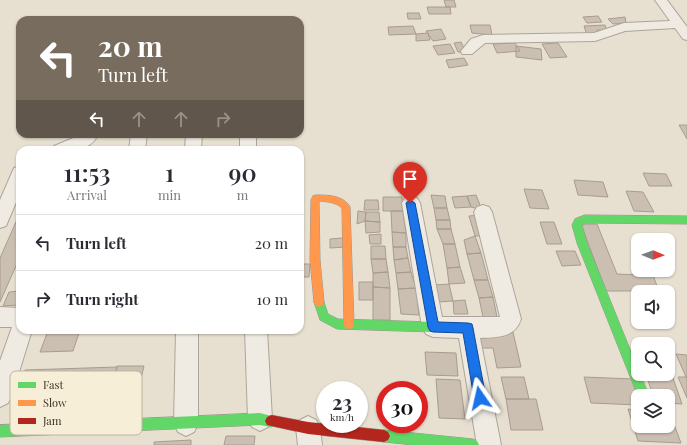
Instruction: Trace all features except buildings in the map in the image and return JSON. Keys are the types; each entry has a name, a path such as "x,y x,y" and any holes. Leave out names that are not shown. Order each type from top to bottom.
{"street":[{"path":"661,0 687,36"},
{"path":"467,51 476,42 483,39 595,37 624,27 678,24"},
{"path":"74,146 91,141"},
{"path":"0,221 11,180"},
{"path":"349,324 346,207 340,201 331,198 316,198 315,244 320,305 328,320 337,324 468,328 502,327 510,322 511,319 483,212"},
{"path":"410,203 433,327"},
{"path":"641,389 576,225 578,222 586,219 687,220"},
{"path":"0,317 16,318"},
{"path":"468,328 489,445"},
{"path":"0,395 20,334"},
{"path":"186,424 187,334"},
{"path":"256,334 260,419"},
{"path":"142,426 260,419 309,437 473,445"},
{"path":"0,431 10,431"}],"traffic: fast":[{"path":"641,389 582,243 577,225 578,222 585,219 687,220"},
{"path":"319,302 324,317 337,324 433,327"},
{"path":"142,424 260,419 271,421"},
{"path":"0,431 10,431"},
{"path":"384,436 473,445"}],"traffic: slow":[{"path":"319,302 315,260 315,200 316,198 328,198 336,200 346,207 349,324"}],"traffic: jam":[{"path":"271,421 308,428 384,436"}],"route":[{"path":"410,203 433,327 468,328 480,398"}]}
